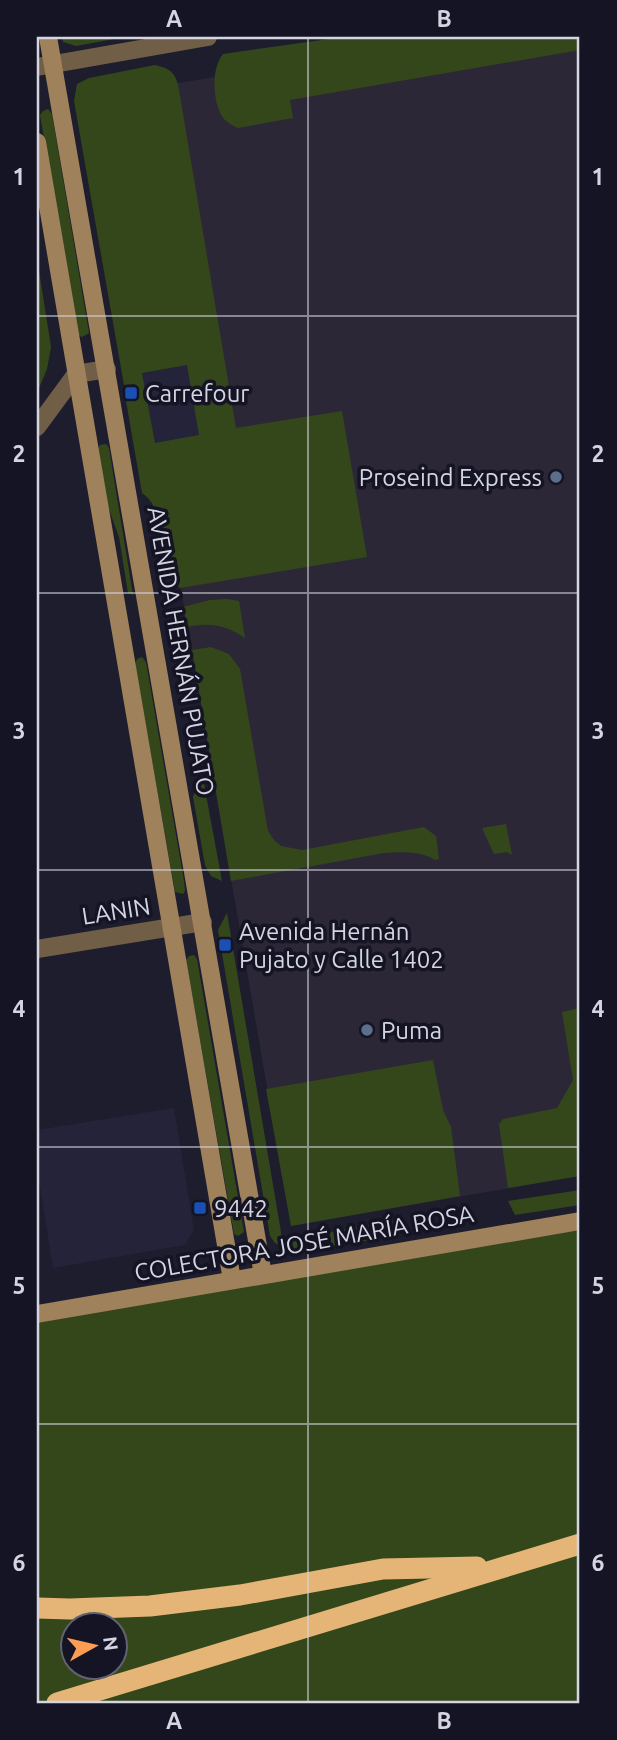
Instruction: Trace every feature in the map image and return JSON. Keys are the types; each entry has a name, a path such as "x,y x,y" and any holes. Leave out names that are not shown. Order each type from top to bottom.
{"highway":[{"path":"57,1703 580,1544"},
{"path":"37,1608 150,1606 240,1595 383,1569 504,1567"}],"street":[{"name":"AVENIDA HERNÁN PUJATO","path":"48,37 45,65 107,369 263,1275"},
{"path":"45,65 208,37"},
{"path":"37,142 232,1280"},
{"path":"37,428 76,374 107,369"},
{"name":"LANIN","path":"37,949 203,922"},
{"name":"COLECTORA JOSÉ MARÍA ROSA","path":"37,1314 580,1221"}],"shaded area":[{"path":"450,37 580,37 580,1176 291,1226 96,97"},
{"path":"187,365 199,435 154,443 142,372"},
{"path":"174,1108 194,1230 185,1245 53,1268 37,1168 37,1130"}],"green space":[{"path":"62,37 125,37 76,46 63,42"},
{"path":"343,37 580,37 580,50 290,100 293,118 238,128 224,119 217,104 214,86 216,68 223,54"},
{"path":"155,65 167,69 175,76 236,428 342,411 367,557 180,588 171,579 165,567 157,514 142,493 126,401 137,399 135,384 124,385 74,101 77,84 89,78","holes":["187,365 199,435 155,443 142,373"]},
{"path":"48,109 52,114 89,333 82,337 78,335 40,115"},
{"path":"37,258 51,347 47,369 37,393"},
{"path":"106,444 109,448 133,595 128,593 119,537 106,501 97,450 100,445"},
{"path":"227,599 239,601 245,638 218,626 187,627 183,607"},
{"path":"211,647 229,654 240,669 268,831 274,840 281,846 302,850 424,827 436,836 439,859 411,853 384,853 231,881 192,650"},
{"path":"142,657 146,662 184,881 183,894 175,892 135,664 137,659"},
{"path":"202,773 222,881 211,876 205,865 193,797"},
{"path":"506,824 512,855 507,852 494,854 482,828"},
{"path":"227,913 282,1238 284,1240 405,1219 377,1239 291,1252 275,1243 270,1236 218,930"},
{"path":"194,955 197,959 244,1232 238,1236 234,1234 186,960"},
{"path":"580,1008 580,1176 508,1188 499,1124 503,1119 557,1108 573,1080 562,1012"},
{"path":"433,1060 443,1110 451,1127 460,1196 291,1226 266,1089"},
{"path":"580,1190 580,1205 515,1215 508,1201"},
{"path":"580,1221 580,1703 37,1703 37,1314"}],"place":[{"name":"Carrefour","path":"131,393"},
{"name":"Proseind Express","path":"556,477"},
{"name":"Avenida Hernán Pujato y Calle 1402","path":"225,945"},
{"name":"Puma","path":"367,1030"},
{"name":"9442","path":"200,1208"}]}
